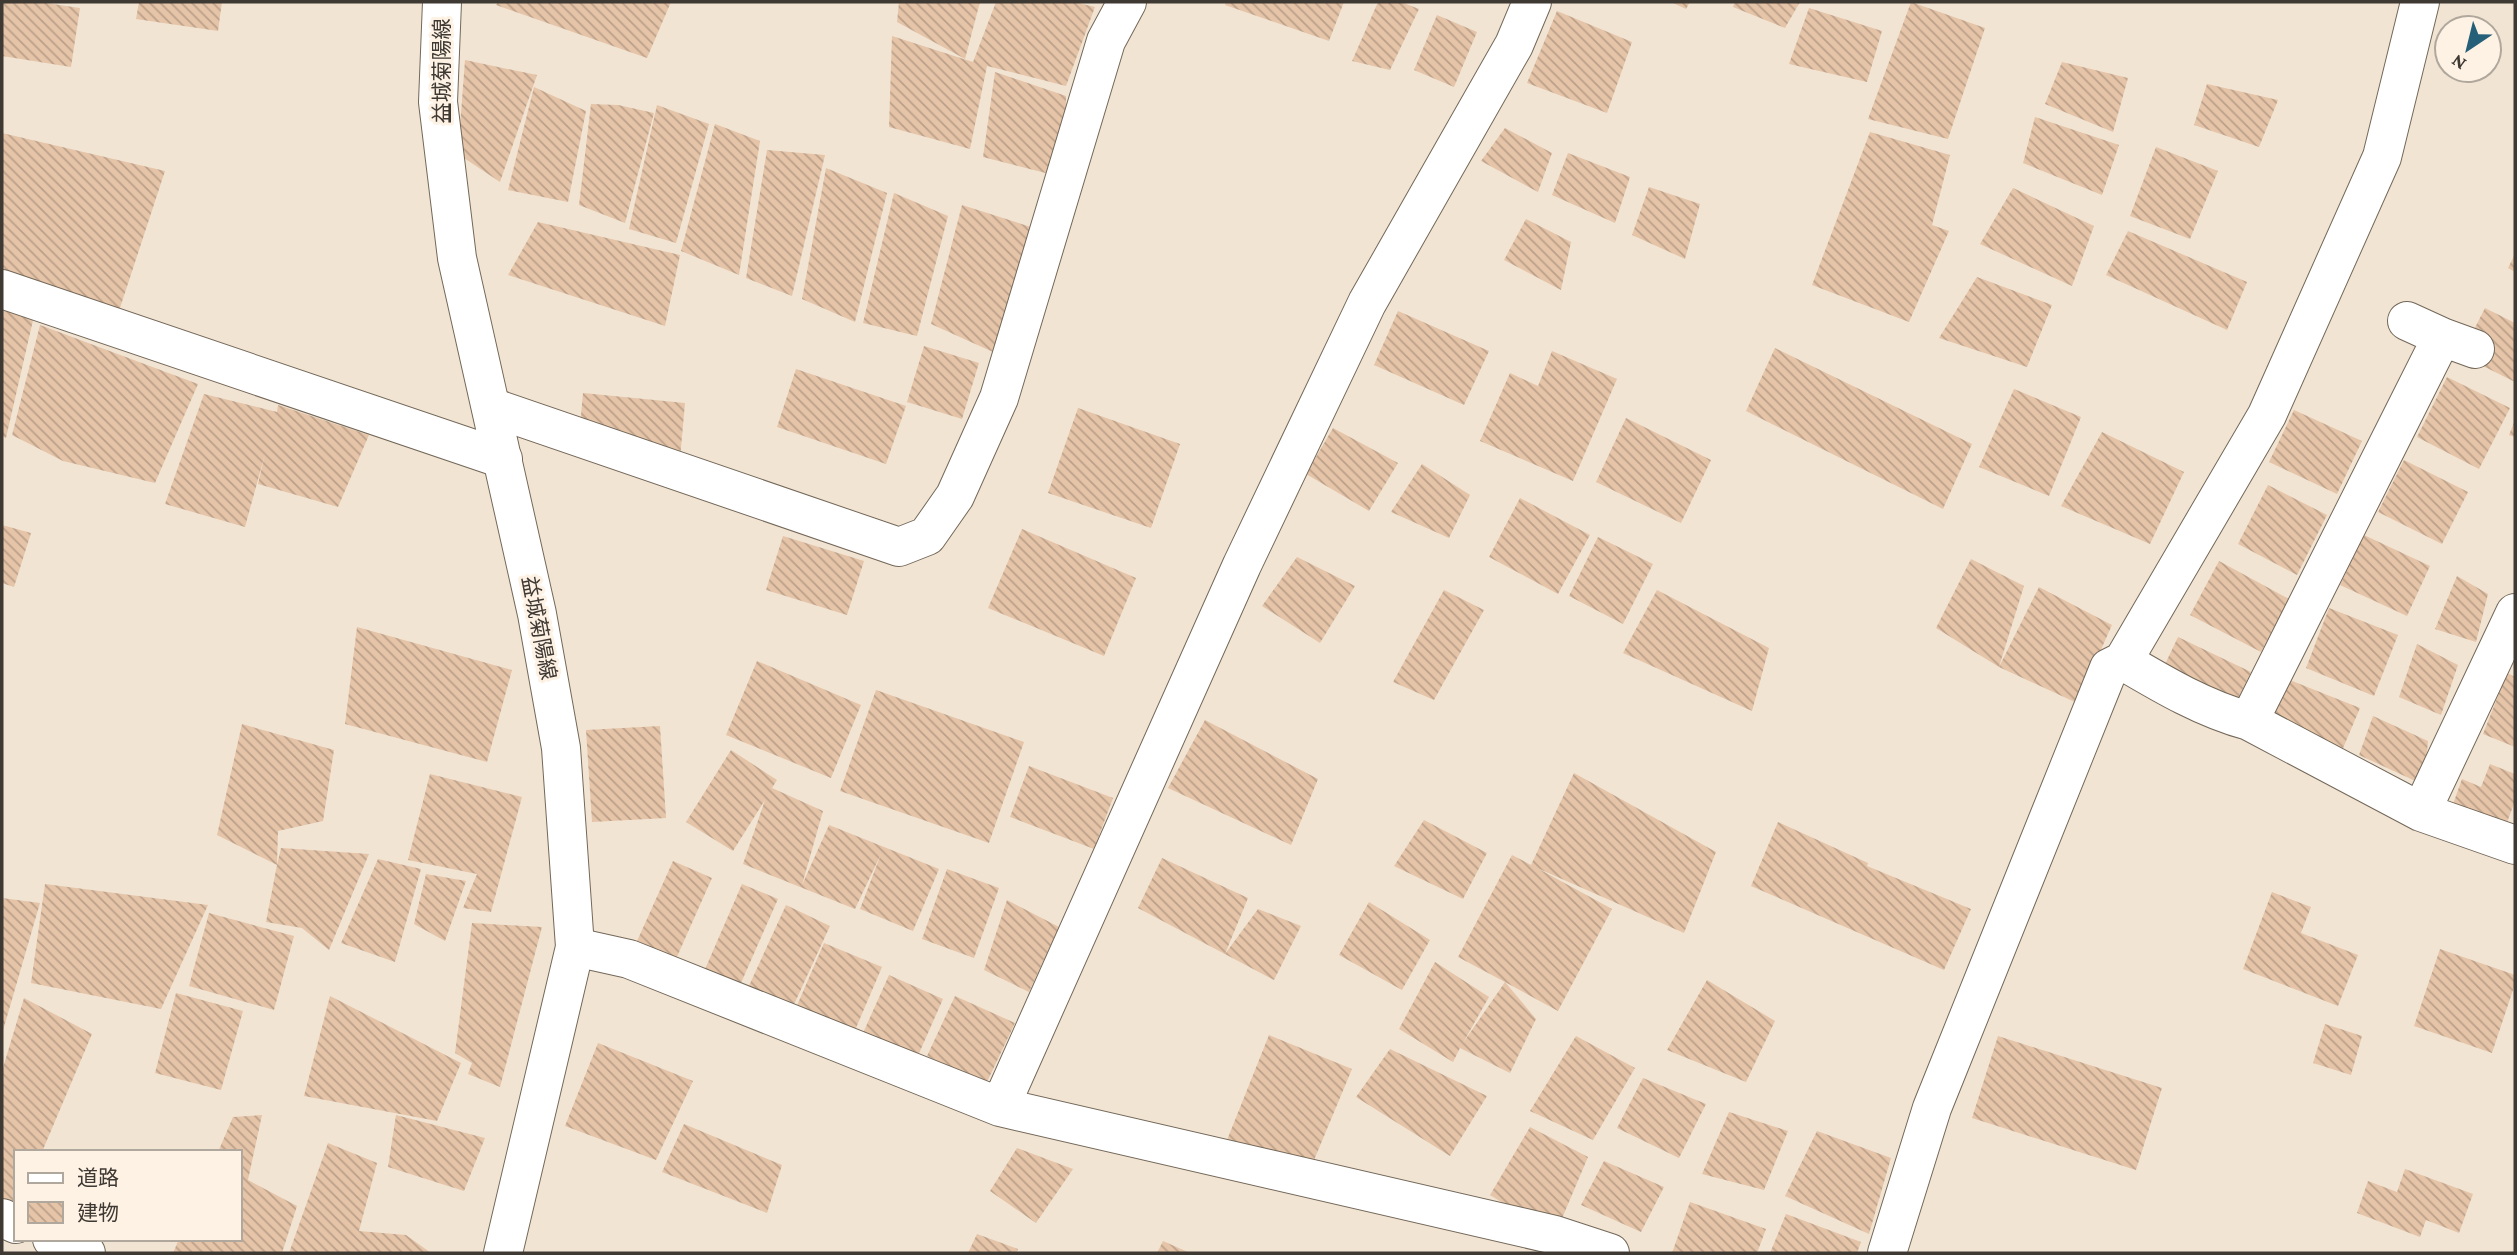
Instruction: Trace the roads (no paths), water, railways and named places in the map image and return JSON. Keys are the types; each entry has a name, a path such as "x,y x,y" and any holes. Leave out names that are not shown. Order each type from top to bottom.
{"street":[{"name":"益城菊陽線","path":"442,2 438,102 457,258 537,614 561,748 575,947 503,1253"},
{"path":"491,407 898,547 927,536 955,496 999,398 1106,41 1127,2"},
{"path":"1000,1108 1242,565 1367,303 1514,45 1532,2"},
{"path":"1887,1253 1932,1108 2109,668 2123,661 2267,415 2382,157 2420,2"},
{"path":"2,289 503,459"},
{"path":"2249,721 2458,343 2407,321"},
{"path":"2421,812 2515,613"},
{"path":"2123,661 2157,681 2230,716 2249,721 2421,812 2515,845"},
{"path":"575,947 629,959 1000,1108 1555,1235 1610,1253"},
{"path":"57,1241 86,1253"}]}
